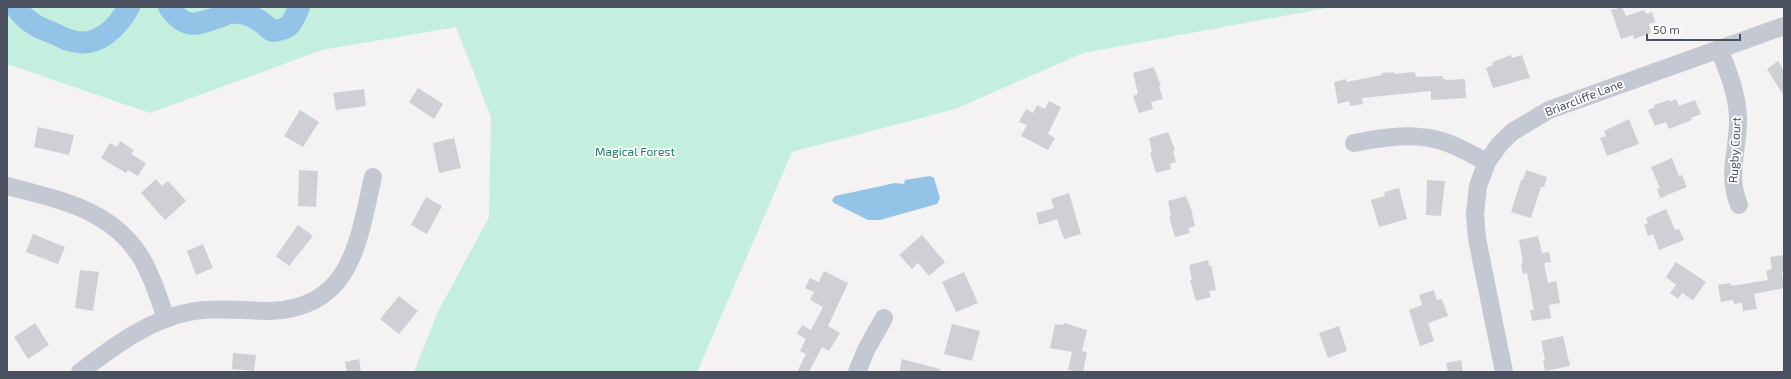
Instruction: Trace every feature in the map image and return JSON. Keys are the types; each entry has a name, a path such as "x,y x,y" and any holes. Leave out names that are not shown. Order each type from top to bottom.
{"street":[{"name":"Briarcliffe Lane","path":"1504,372 1477,239 1474,214 1478,186 1487,162 1499,146 1512,132 1549,110 1784,26"},
{"name":"Rugby Court","path":"1719,49 1735,96 1738,117 1732,177 1734,191 1739,204"},
{"path":"1354,143 1389,136 1428,138 1446,142 1487,162"},
{"path":"80,372 136,331 166,319 193,311 225,309 269,311 292,309 309,304 325,294 338,281 350,261 358,243 373,177"},
{"path":"7,186 61,200 79,207 105,220 123,234 137,252 149,272 166,319"},
{"path":"857,372 866,350 884,318"}],"green space":[{"name":"Magical Forest","path":"7,7 1332,7 1083,53 955,109 792,152 697,372 414,372 437,314 489,217 491,117 456,27 322,50 150,113 7,64"}],"water":[{"path":"930,176 934,178 940,198 937,204 880,220 868,220 834,203 832,200 835,196 895,183 904,184 905,180"}],"building":[{"path":"1622,7 1626,16 1644,10 1646,14 1652,12 1655,22 1649,24 1651,33 1634,39 1633,35 1621,39 1611,10"},
{"path":"1511,55 1512,58 1522,55 1530,78 1493,88 1486,68 1493,65 1492,62"},
{"path":"1778,61 1784,71 1784,96 1767,69"},
{"path":"1154,67 1161,86 1159,86 1163,99 1151,102 1153,109 1139,113 1133,96 1138,94 1133,73"},
{"path":"1394,72 1394,74 1415,72 1416,77 1443,76 1443,79 1448,80 1465,79 1466,98 1431,100 1431,91 1362,98 1363,104 1350,106 1349,101 1338,104 1334,82 1346,79 1346,82 1382,75 1381,73"},
{"path":"418,88 443,104 434,119 409,102"},
{"path":"364,89 366,106 336,110 333,93"},
{"path":"1676,99 1679,106 1695,100 1701,114 1691,118 1692,120 1669,129 1666,122 1655,126 1648,110 1655,107 1654,105 1669,100 1670,102"},
{"path":"1049,101 1061,107 1048,134 1055,138 1048,150 1021,136 1027,125 1019,122 1026,109 1033,113 1037,105 1045,109"},
{"path":"300,110 319,122 303,147 284,136"},
{"path":"1629,119 1639,144 1607,156 1600,138 1606,136 1604,131"},
{"path":"38,127 74,135 69,155 34,147"},
{"path":"1168,132 1175,150 1173,151 1176,162 1170,164 1171,169 1156,173 1150,153 1152,152 1149,138"},
{"path":"454,138 461,168 439,173 433,143"},
{"path":"120,141 134,150 131,154 146,163 138,176 128,170 126,173 101,158 110,143 117,147"},
{"path":"1672,158 1679,176 1682,175 1687,187 1660,198 1657,189 1660,188 1651,167"},
{"path":"299,170 318,171 316,207 298,206"},
{"path":"1526,170 1547,177 1544,187 1541,187 1531,218 1511,212 1521,180 1523,180"},
{"path":"156,179 162,186 168,181 186,201 165,220 141,193"},
{"path":"1427,180 1445,181 1441,216 1426,215"},
{"path":"1399,188 1407,219 1379,227 1371,200 1385,196 1384,192"},
{"path":"1069,193 1081,234 1064,239 1057,219 1039,225 1036,213 1054,208 1051,199"},
{"path":"1186,196 1193,214 1195,226 1188,228 1190,233 1175,237 1169,217 1171,216 1168,201"},
{"path":"426,197 442,206 427,234 411,225"},
{"path":"1666,209 1675,230 1679,229 1684,240 1659,250 1653,234 1648,236 1644,225 1648,223 1646,218"},
{"path":"298,225 313,236 289,266 276,256"},
{"path":"33,234 65,247 58,264 26,252"},
{"path":"922,235 945,262 929,276 918,263 912,269 899,255"},
{"path":"1538,236 1542,253 1549,252 1551,262 1544,263 1548,283 1556,281 1560,303 1549,305 1551,318 1532,321 1530,310 1534,310 1527,273 1523,274 1521,264 1523,263 1519,240"},
{"path":"203,244 213,268 196,275 187,251"},
{"path":"1784,255 1784,272 1782,272 1784,288 1754,294 1757,309 1743,311 1742,303 1734,304 1733,300 1721,302 1718,285 1731,283 1731,286 1768,280 1766,271 1772,269 1770,257"},
{"path":"1208,260 1209,266 1211,265 1216,290 1209,291 1211,297 1196,301 1190,280 1192,280 1189,265"},
{"path":"1676,262 1706,282 1693,300 1682,293 1678,299 1670,293 1676,285 1666,277"},
{"path":"80,270 99,272 93,311 75,308"},
{"path":"824,271 848,283 828,326 840,333 829,351 822,347 809,372 797,372 806,354 800,351 806,339 797,334 802,325 811,330 823,307 810,300 814,292 805,288 810,278 819,282"},
{"path":"964,272 978,303 956,312 942,282"},
{"path":"1434,290 1437,300 1442,299 1448,316 1428,323 1434,341 1420,346 1409,310 1422,305 1419,295"},
{"path":"399,296 418,311 399,334 380,319"},
{"path":"35,323 49,345 28,359 14,337"},
{"path":"1064,323 1087,330 1082,351 1087,352 1083,372 1068,370 1072,352 1050,348 1055,324 1063,325"},
{"path":"952,324 980,331 972,361 944,354"},
{"path":"1339,326 1347,351 1328,358 1319,333"},
{"path":"1563,336 1570,366 1545,371 1543,361 1545,360 1541,341"},
{"path":"233,353 256,355 254,371 232,369"},
{"path":"359,359 361,372 347,372 345,362"},
{"path":"902,359 940,369 940,372 899,372"},
{"path":"1461,360 1463,372 1448,372 1446,363"}],"waterway":[{"path":"16,7 23,16 37,26 68,40 82,42 99,39 106,34 119,22 129,7"},
{"path":"169,7 180,19 191,24 211,20 228,13 243,13 263,23 272,31 283,29 290,25 299,7"}]}
